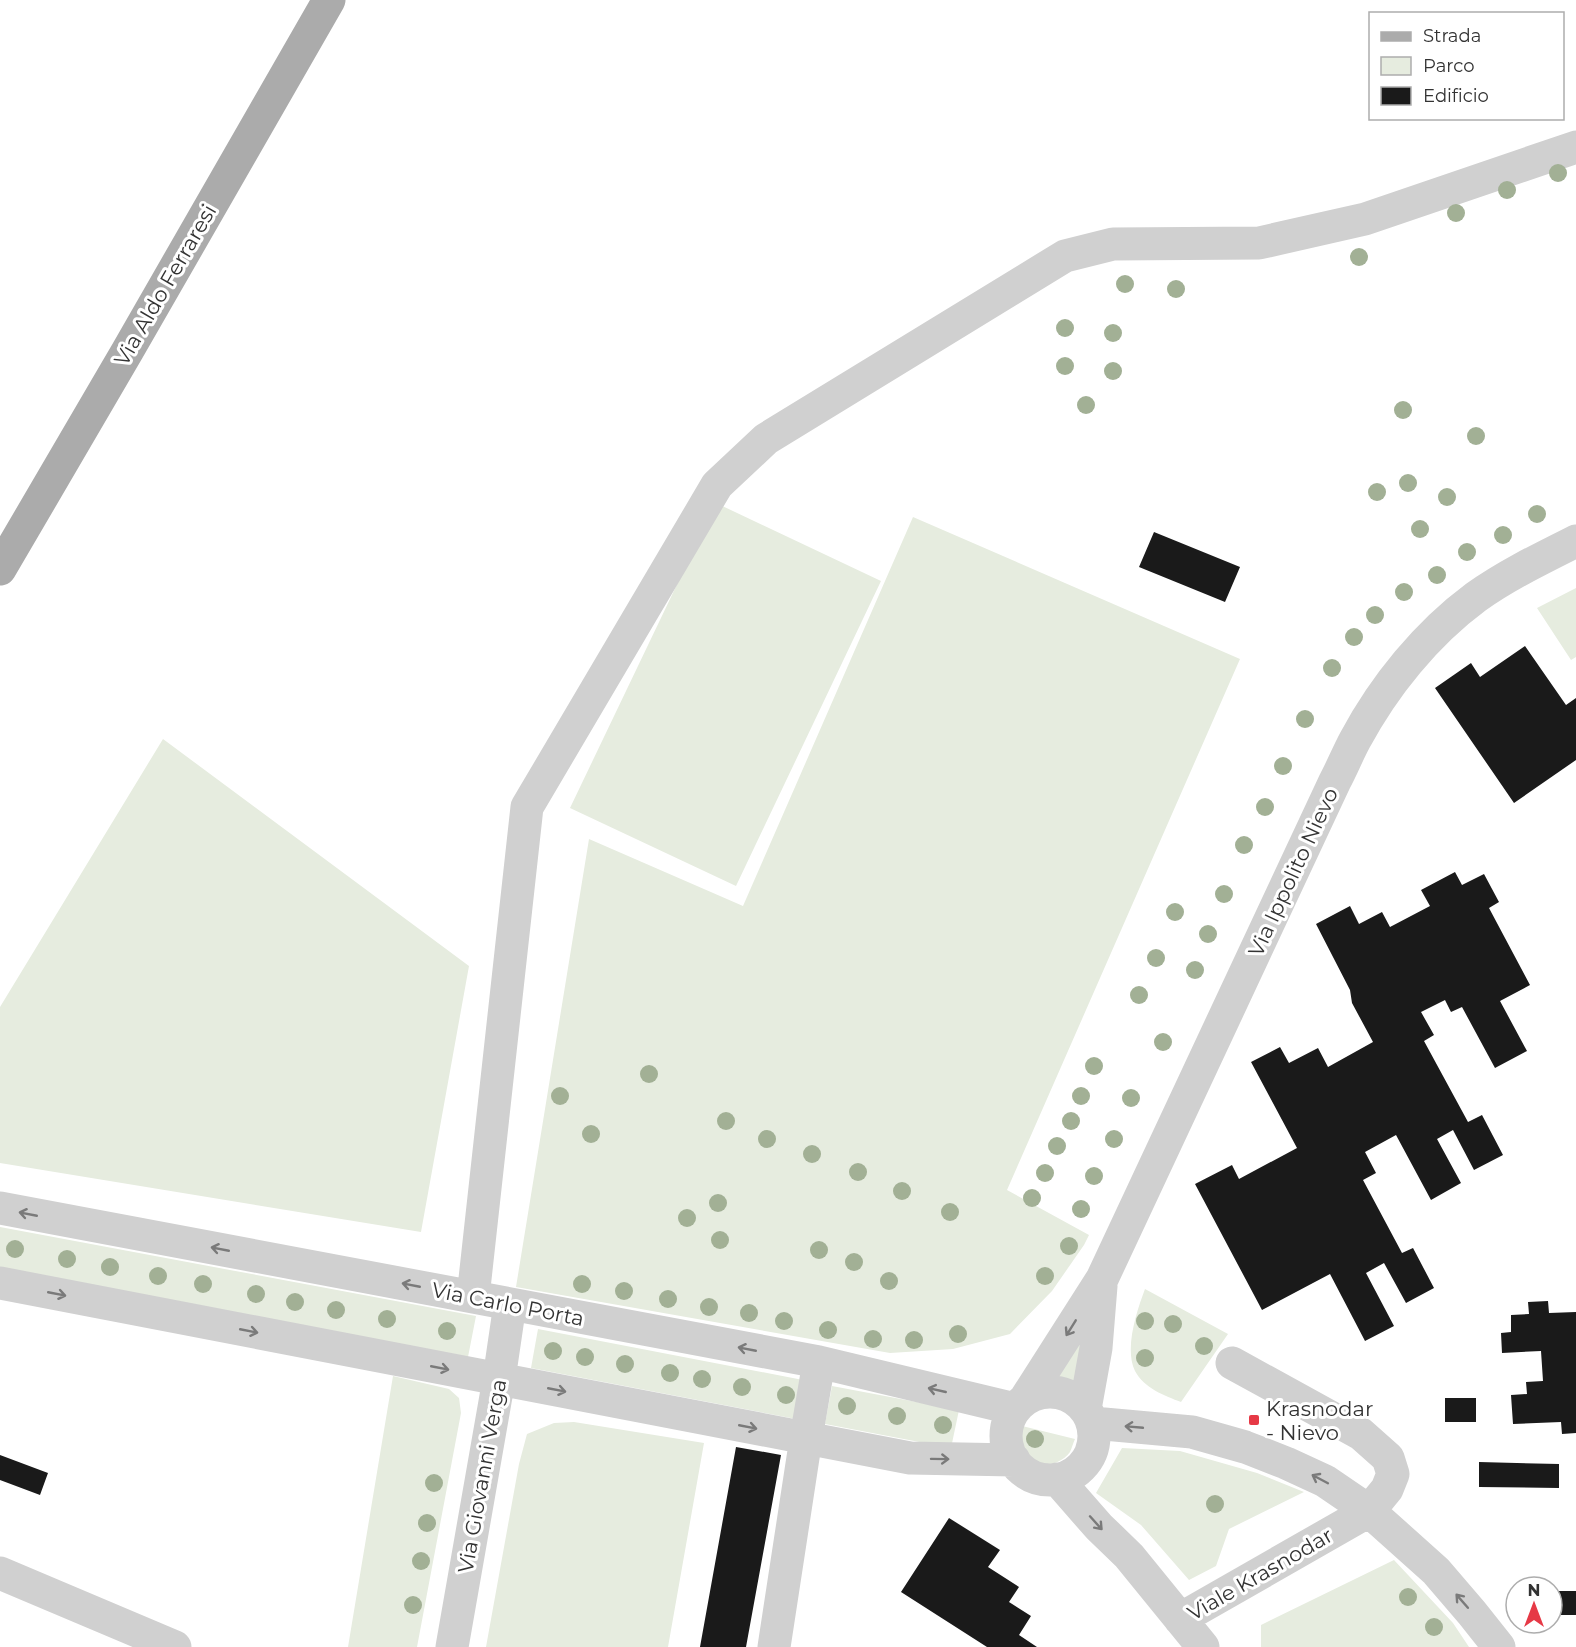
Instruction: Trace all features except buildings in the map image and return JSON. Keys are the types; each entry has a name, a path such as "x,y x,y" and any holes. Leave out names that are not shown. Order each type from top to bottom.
{"main road":[{"name":"Via Aldo Ferraresi","path":"0,569 329,0"}],"street":[{"path":"473,1297 527,807 717,484 766,439 1065,256 1113,244 1259,243 1365,219 1576,147"},
{"name":"Via Ippolito Nievo","path":"1020,1404 1102,1279 1355,739 1374,709 1411,659 1458,612 1508,578 1576,541"},
{"name":"Via Carlo Porta","path":"0,1208 819,1362 1020,1404"},
{"name":"Via Ippolito Nievo","path":"1089,1416 1102,1279"},
{"path":"0,1283 910,1458 1014,1460"},
{"name":"Via Giovanni Verga","path":"452,1647 510,1304"},
{"path":"774,1647 819,1362"},
{"name":"Viale Krasnodar","path":"1203,1647 1180,1619 1369,1511 1387,1489 1393,1474 1388,1458 1361,1434 1232,1363"},
{"path":"1051,1391 1072,1397 1081,1404 1089,1416 1094,1434 1093,1445 1083,1465 1071,1474 1057,1479 1042,1479 1028,1474 1016,1465 1009,1452 1006,1437 1008,1422 1020,1404 1039,1393 1051,1391"},
{"path":"1089,1416 1192,1432 1245,1447 1325,1481 1369,1511 1436,1570 1499,1647"},
{"path":"1057,1479 1099,1527 1129,1556 1180,1619"},
{"path":"0,1573 175,1647"}],"green space":[{"path":"716,503 881,581 736,886 570,808"},
{"path":"913,517 1240,659 1007,1190 1089,1235 1084,1245 1052,1291 1010,1334 953,1349 890,1353 516,1287 589,839 743,906"},
{"path":"1576,588 1576,657 1571,660 1537,608"},
{"path":"163,739 469,966 421,1232 0,1163 0,1007"},
{"path":"0,1227 476,1316 468,1357 0,1267"},
{"path":"1145,1289 1228,1334 1181,1402 1149,1387 1139,1377 1132,1362 1131,1341"},
{"path":"1089,1304 1084,1392 1042,1381"},
{"path":"538,1329 803,1380 796,1419 531,1368"},
{"path":"393,1376 449,1389 459,1398 461,1413 417,1647 348,1647"},
{"path":"832,1386 959,1410 951,1448 825,1424"},
{"path":"574,1422 704,1443 668,1647 486,1647 519,1464 527,1434 554,1423"},
{"path":"1006,1422 1075,1439 1070,1452 1065,1457 1051,1464 1035,1465 1021,1459 1016,1454"},
{"path":"1122,1448 1180,1451 1257,1473 1304,1492 1229,1529 1216,1566 1189,1580 1141,1525 1096,1493"},
{"path":"1394,1560 1453,1623 1469,1647 1261,1647 1261,1625"}],"place":[{"name":"Krasnodar - Nievo","path":"1254,1420"}]}
